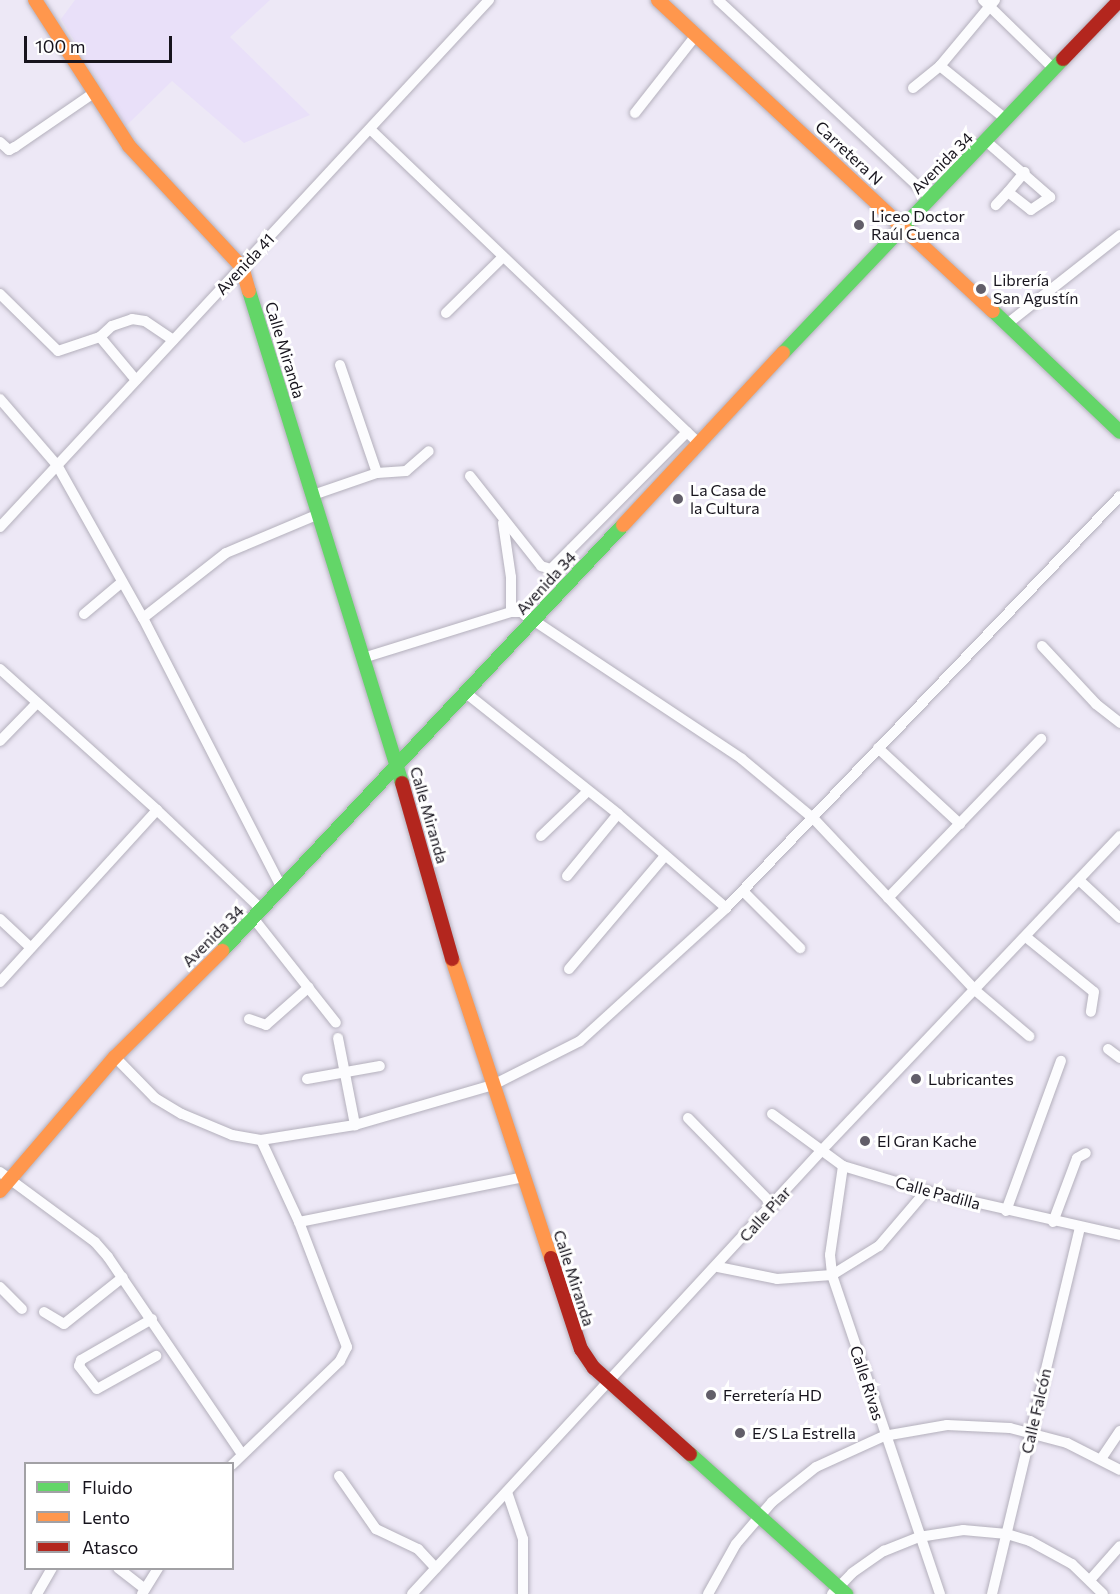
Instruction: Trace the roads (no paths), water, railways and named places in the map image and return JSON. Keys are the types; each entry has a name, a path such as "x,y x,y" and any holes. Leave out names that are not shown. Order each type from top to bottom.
{"street":[{"name":"Calle Miranda","path":"35,0 129,146 242,267 398,767 452,957 581,1349 610,1382 759,1516 839,1592"},
{"name":"Avenida 41","path":"0,528 489,0"},
{"name":"Carretera N","path":"658,0 903,225 1120,432"},
{"path":"718,0 930,198"},
{"name":"Avenida 34","path":"3,1181 115,1057 258,915 903,225 987,142 1120,0"},
{"path":"913,88 940,66 989,2 1055,70"},
{"path":"635,113 697,34"},
{"path":"940,66 1007,120"},
{"path":"0,142 9,150 15,147 95,92"},
{"path":"370,129 699,443"},
{"path":"987,142 1050,194 1049,199 1031,210 1008,192"},
{"path":"996,205 1025,172"},
{"path":"1007,324 1120,235"},
{"path":"446,313 502,257"},
{"path":"0,294 58,351 100,337 112,326 132,319 145,321 173,340"},
{"path":"100,337 136,380"},
{"path":"340,365 377,473"},
{"path":"0,399 57,465 121,583 143,618 282,888"},
{"path":"470,476 491,499 502,520 541,566 550,569 687,432"},
{"path":"313,495 377,473 406,471 429,451"},
{"path":"115,1057 154,1098 182,1114 232,1135 261,1140 355,1125 493,1085 580,1041 743,891 1120,496"},
{"path":"143,618 226,553 319,514"},
{"path":"502,520 511,577 511,612"},
{"path":"84,614 121,583"},
{"path":"363,658 511,612 534,620 742,759 814,819 976,991 1029,1036"},
{"path":"1042,646 1096,704 1120,723"},
{"path":"0,669 157,810 258,915 336,1023"},
{"path":"466,693 618,814 726,908"},
{"path":"0,741 37,703"},
{"path":"888,898 1041,739"},
{"path":"878,748 960,824"},
{"path":"542,836 588,791"},
{"path":"0,982 157,810"},
{"path":"567,876 618,814"},
{"name":"Calle Piar","path":"412,1594 718,1267 822,1150 976,991 1120,836"},
{"path":"569,969 665,856"},
{"path":"1079,880 1120,918"},
{"path":"743,891 800,948"},
{"path":"0,919 31,948"},
{"path":"1026,937 1094,992 1092,1012"},
{"path":"249,1019 266,1025 309,987"},
{"path":"338,1038 355,1125"},
{"path":"1108,1049 1120,1058"},
{"path":"1006,1211 1061,1061"},
{"path":"308,1079 380,1066"},
{"name":"Calle Padilla","path":"772,1114 843,1166 926,1191 1006,1211 1120,1235"},
{"path":"688,1118 773,1205"},
{"path":"234,1463 346,1353 300,1222 261,1140"},
{"path":"1053,1222 1077,1158 1086,1153"},
{"name":"Calle Rivas","path":"843,1166 830,1255 832,1275 884,1436 939,1594"},
{"path":"300,1222 524,1177"},
{"path":"3,1181 95,1242 123,1277 242,1454"},
{"path":"718,1267 777,1279 832,1275 879,1246 926,1191"},
{"name":"Calle Falcón","path":"992,1594 1080,1227"},
{"path":"44,1312 64,1324 123,1277"},
{"path":"0,1287 22,1309"},
{"path":"152,1319 81,1360 79,1366 97,1389 156,1356"},
{"path":"708,1594 726,1559 759,1516 816,1467 884,1436 926,1427 968,1424 1031,1432 1101,1459 1120,1470"},
{"path":"1101,1459 1120,1431"},
{"path":"339,1476 376,1529 418,1549 436,1568"},
{"path":"507,1492 523,1539 523,1594"},
{"path":"839,1592 867,1561 919,1537 963,1530 1007,1534 1051,1551 1090,1580 1103,1594"},
{"path":"1090,1580 1120,1546"},
{"path":"37,1594 51,1570"},
{"path":"119,1570 144,1592 157,1570"}],"place":[{"name":"Liceo Doctor Raúl Cuenca","path":"859,225"},
{"name":"Librería San Agustín","path":"981,289"},
{"name":"La Casa de la Cultura","path":"678,499"},
{"name":"Lubricantes","path":"916,1079"},
{"name":"El Gran Kache","path":"865,1141"},
{"name":"Ferretería HD","path":"711,1395"},
{"name":"E/S La Estrella","path":"740,1433"}]}
